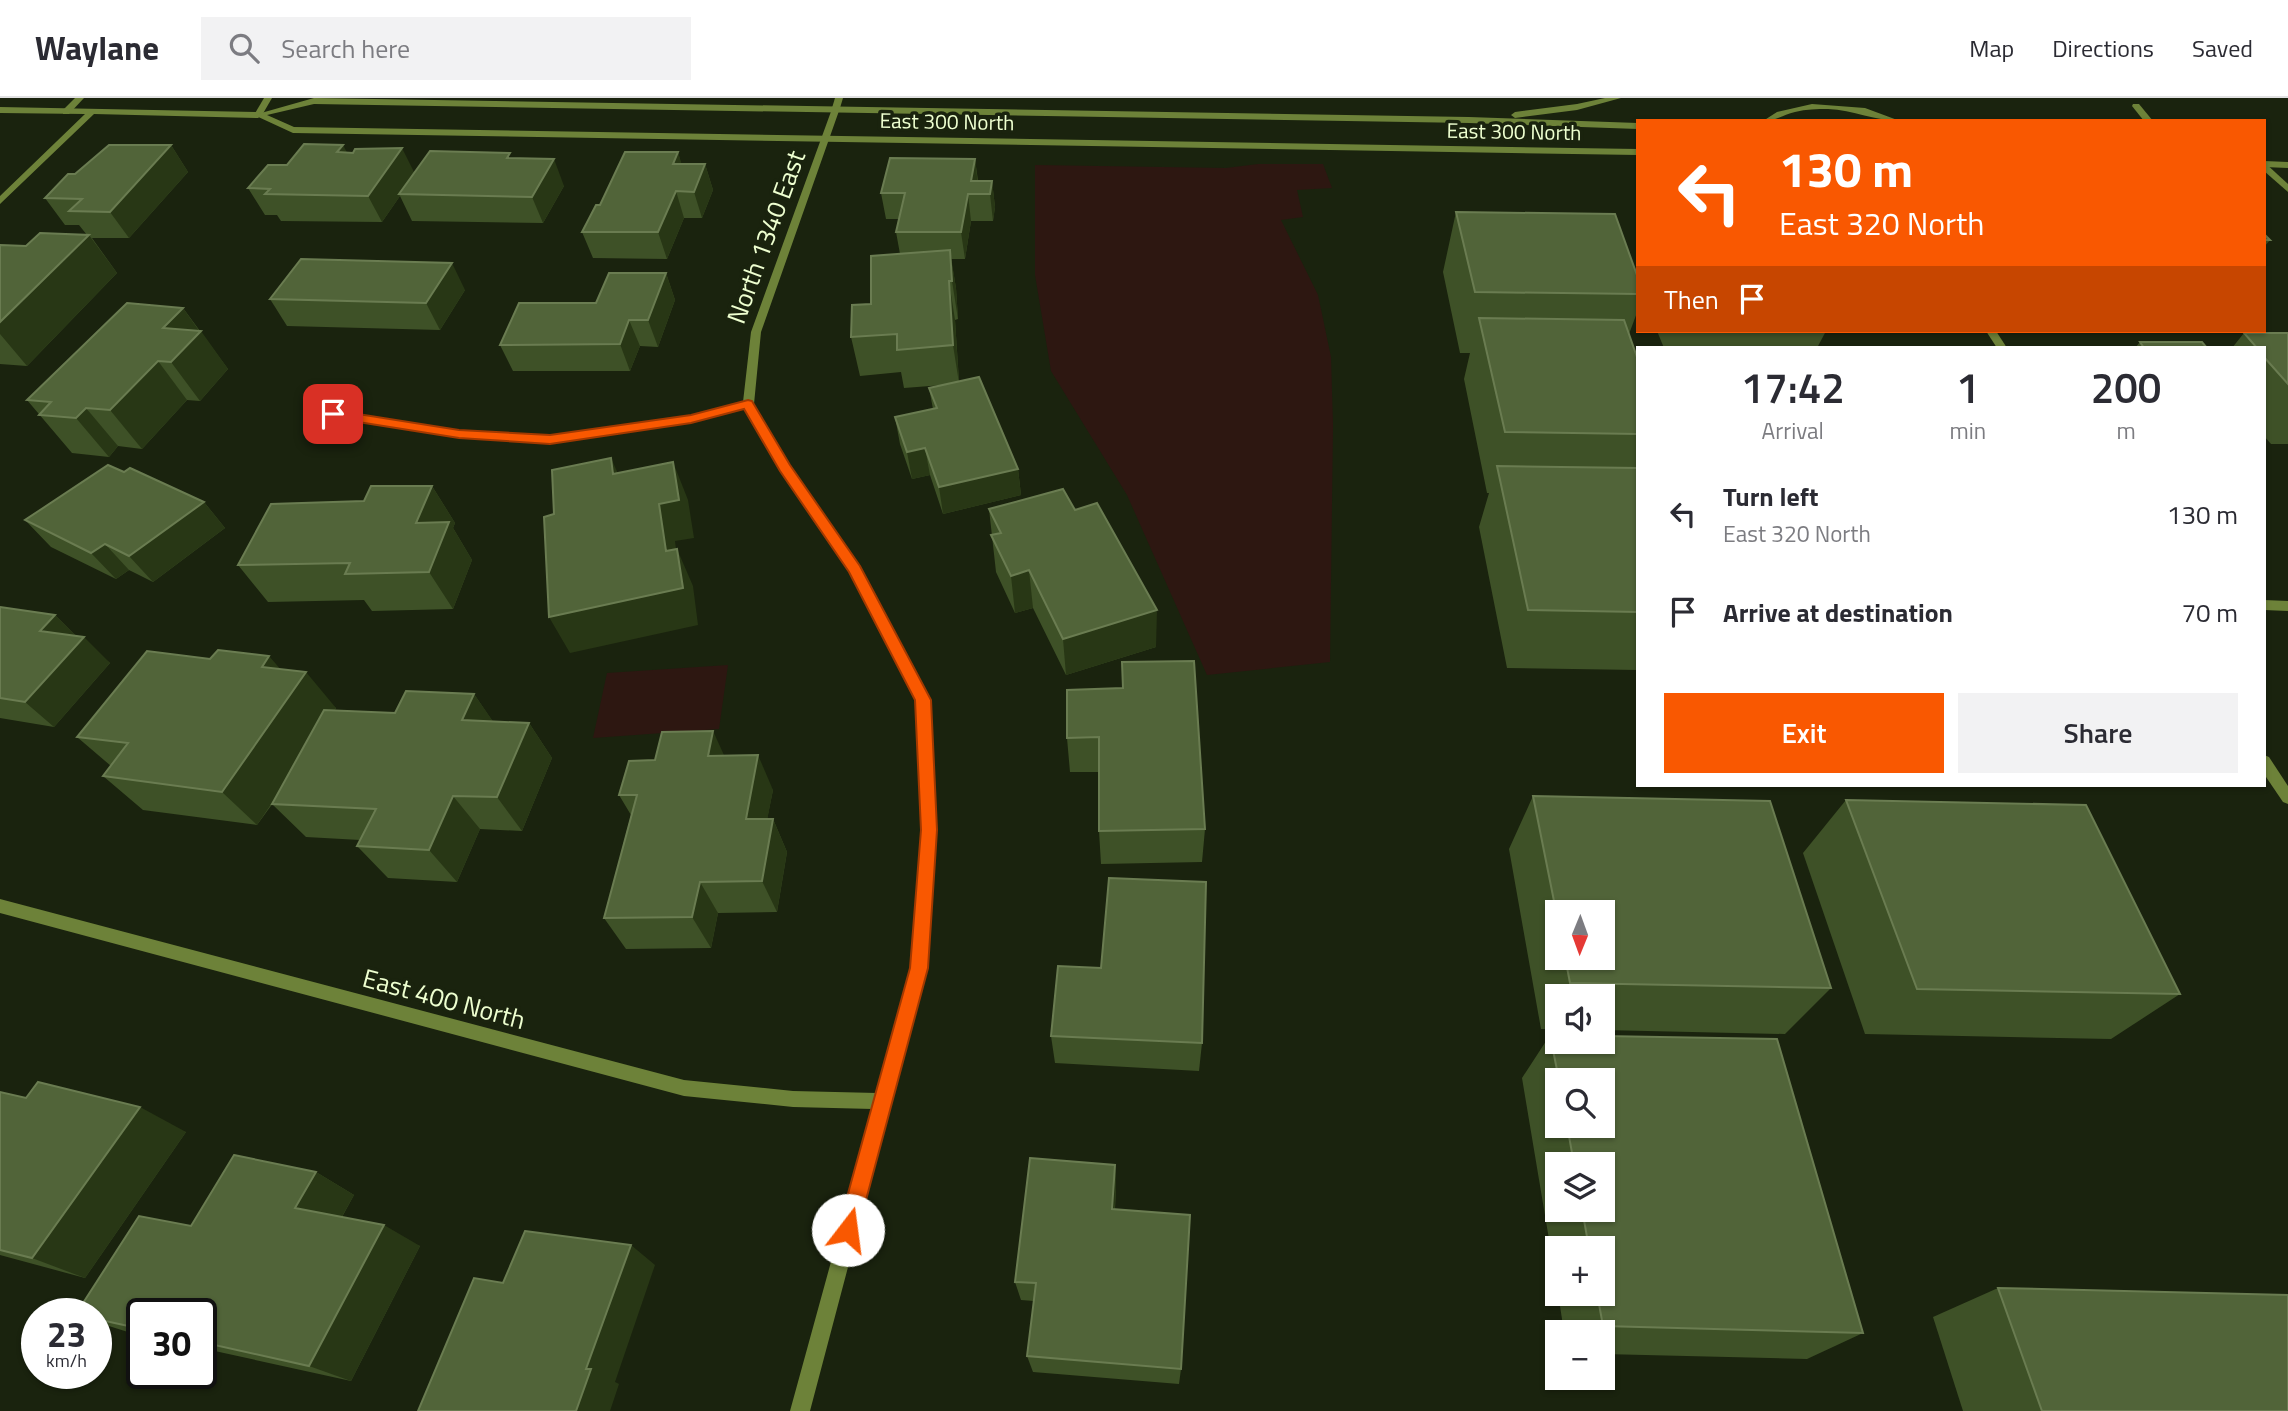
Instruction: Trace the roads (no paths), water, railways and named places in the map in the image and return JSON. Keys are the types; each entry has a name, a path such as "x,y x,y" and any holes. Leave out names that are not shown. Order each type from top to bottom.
{"street":[{"path":"66,112 80,98"},
{"path":"258,115 268,98"},
{"path":"1469,120 1577,107 1617,98"},
{"path":"1868,98 1883,115"},
{"name":"East 300 North","path":"0,110 258,115 314,101 838,103 1636,126"},
{"path":"1769,119 1775,113 1805,102 1854,107 1892,119"},
{"name":"North 1340 East","path":"748,404 756,332 828,138 838,103"},
{"path":"2136,106 2147,119"},
{"path":"0,201 92,112"},
{"name":"East 300 North","path":"258,115 293,130 1636,152"},
{"path":"2266,165 2288,165"},
{"path":"2266,167 2288,190"},
{"path":"333,414 459,434 550,440 691,419 748,404 785,468 855,569 923,700 929,830 919,968 800,1411"},
{"path":"2266,605 2288,606"},
{"path":"2266,764 2288,798"},
{"name":"East 400 North","path":"0,906 684,1088 793,1099 882,1101"}]}
